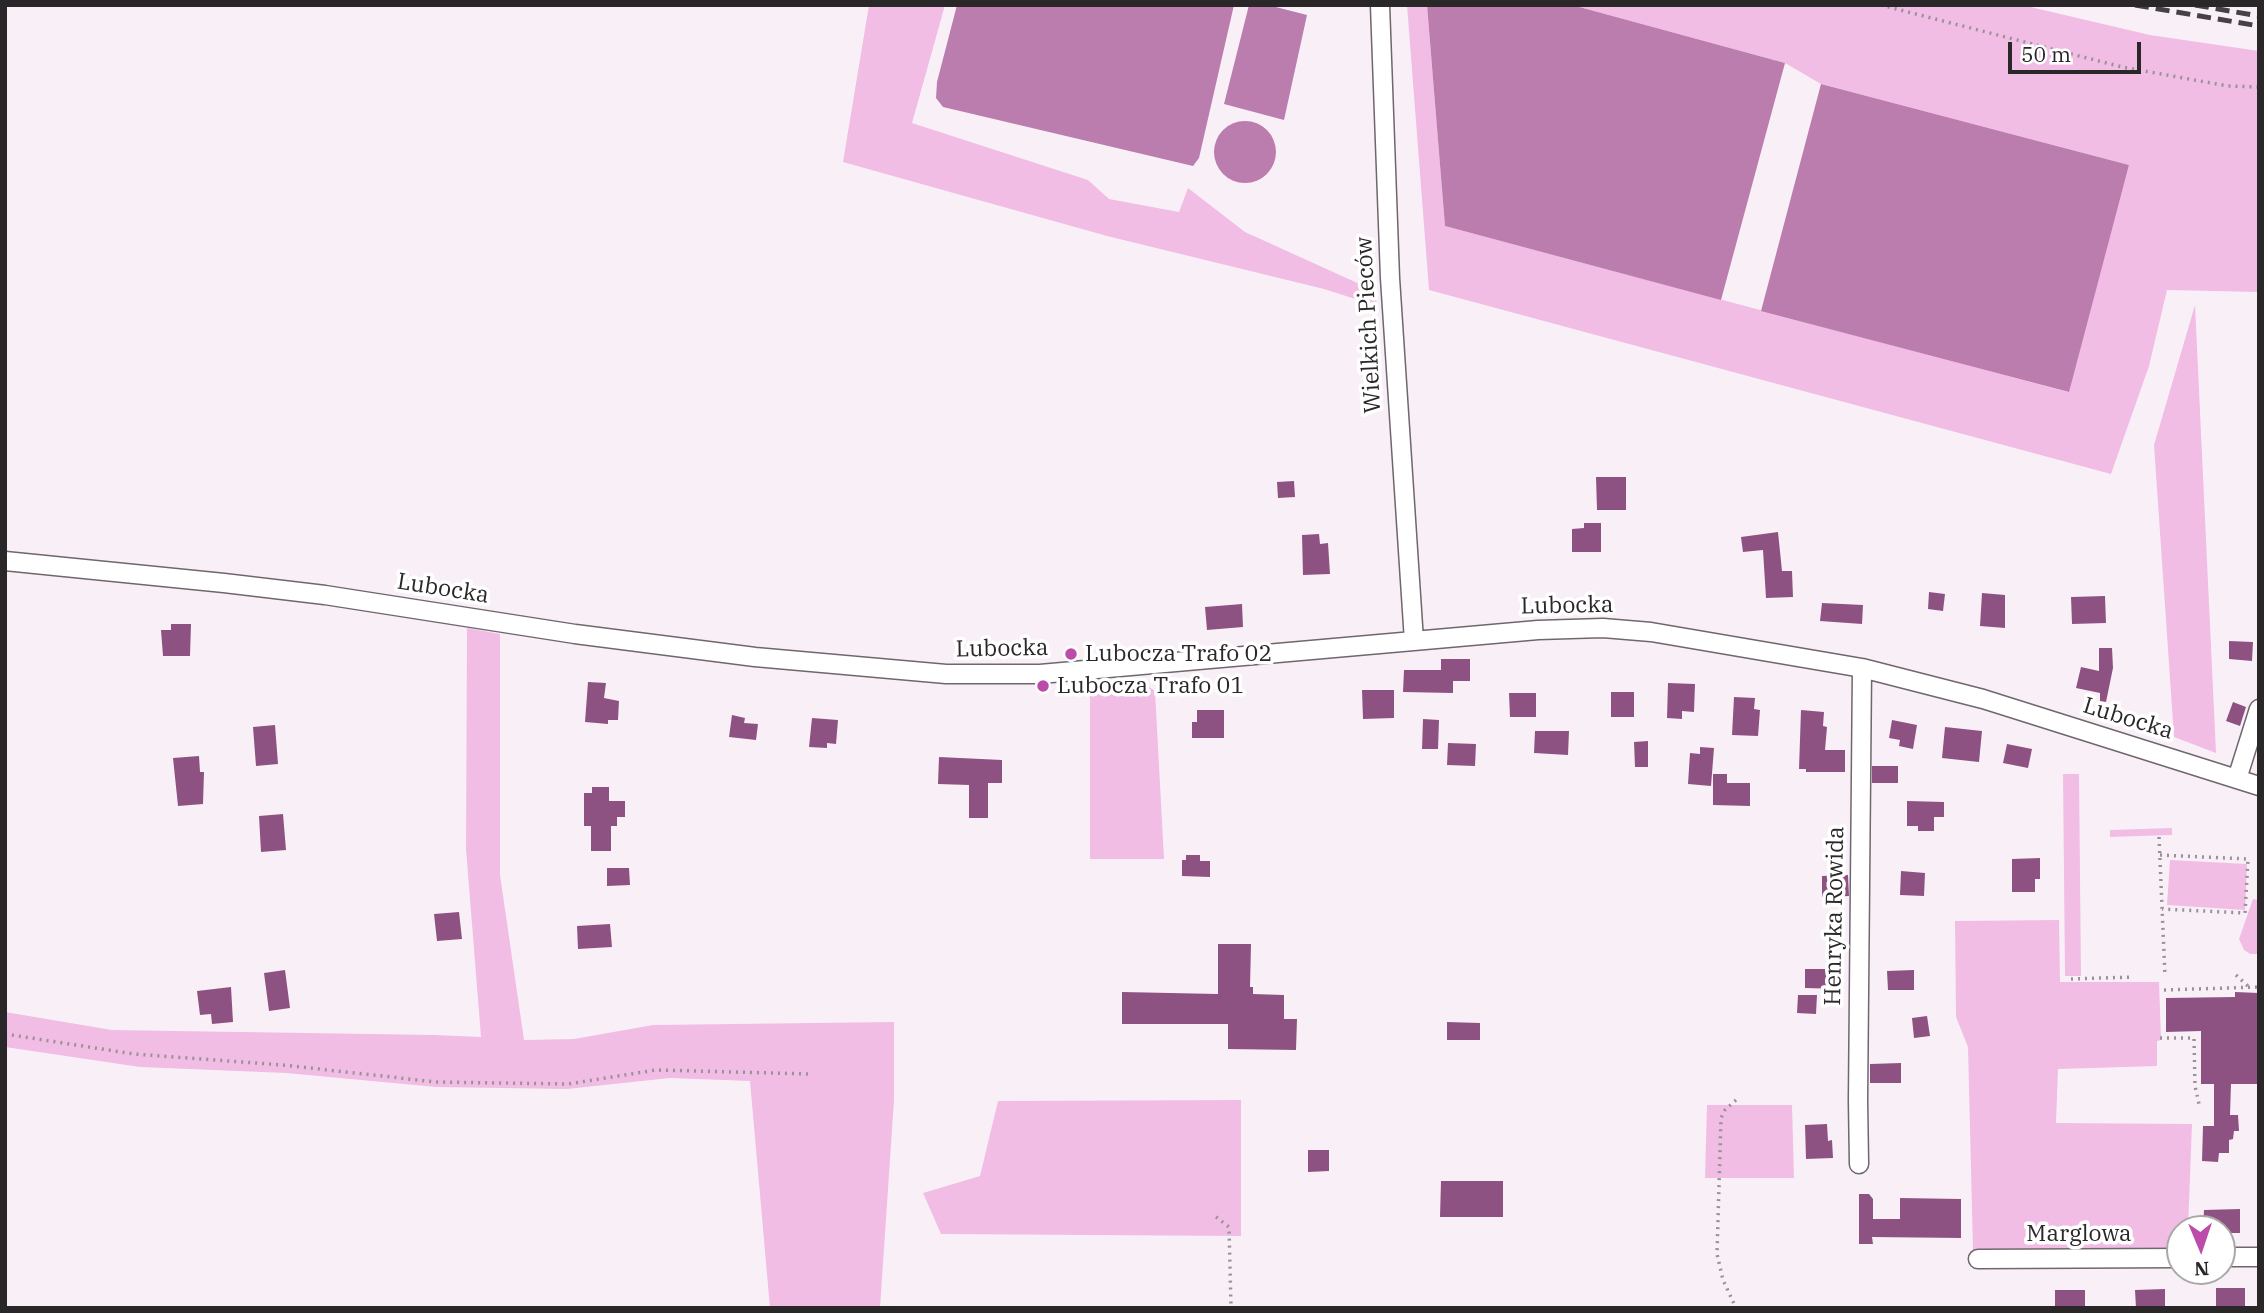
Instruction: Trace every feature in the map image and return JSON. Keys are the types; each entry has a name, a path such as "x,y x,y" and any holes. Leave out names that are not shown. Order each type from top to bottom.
{"street":[{"name":"Wielkich Pieców","path":"1381,5 1390,278 1413,641"},
{"name":"Lubocka","path":"5,561 325,595 562,632 755,657 946,674 1041,674 1538,630 1603,628 1704,640 1862,668 1983,699 2259,786"},
{"name":"Henryka Rowida","path":"1859,1164 1862,668"},
{"path":"2237,779 2259,709"},
{"path":"2236,1257 2259,1257"},
{"name":"Marglowa","path":"1978,1259 2166,1258"}],"path":[{"path":"1881,5 2122,67 2228,86 2259,87"},
{"path":"2159,836 2165,976"},
{"path":"2160,855 2248,859 2245,914 2162,909"},
{"path":"2236,975 2249,987"},
{"path":"2071,979 2134,976"},
{"path":"2164,990 2259,987"},
{"path":"2178,989 2178,998"},
{"path":"5,1034 134,1054 283,1065 436,1082 568,1084 656,1070 810,1074"},
{"path":"2161,1038 2194,1038 2195,1086 2199,1104"},
{"path":"1736,1100 1721,1118 1717,1254 1723,1280 1736,1308"},
{"path":"1216,1217 1229,1227 1231,1308"}],"shaded area":[{"path":"869,5 945,5 912,123 1088,180 1109,199 1179,212 1188,188 1245,232 1375,291 1377,306 1324,289 1107,236 843,162"},
{"path":"957,5 1234,5 1199,158 1193,166 943,107 936,98 937,82"},
{"path":"1249,5 1268,5 1307,15 1284,120 1224,104"},
{"path":"1407,5 1427,5 1445,226 2068,392 2129,165 1821,84 1785,63 1572,5 2022,5 2150,35 2259,51 2259,292 2167,290 2149,366 2111,474 1429,290"},
{"path":"1427,5 1572,5 1785,63 1721,300 1445,226"},
{"path":"1821,84 2129,165 2069,392 1761,311"},
{"path":"1239,121 1251,121 1267,130 1274,140 1274,164 1267,174 1251,183 1239,183 1228,178 1219,169 1214,158 1214,146 1219,135 1228,126"},
{"path":"2195,305 2216,753 2174,737 2154,445"},
{"path":"467,628 500,634 500,875 524,1040 574,1039 653,1025 894,1022 894,1100 880,1308 770,1308 750,1081 670,1078 567,1089 436,1087 286,1073 140,1067 5,1047 5,1012 112,1030 481,1037 466,849"},
{"path":"1138,679 1155,691 1164,859 1090,859 1090,686"},
{"path":"2063,774 2079,774 2081,976 2065,976"},
{"path":"2172,828 2172,835 2110,837 2110,830"},
{"path":"2170,860 2247,864 2245,910 2167,905"},
{"path":"2253,899 2259,900 2259,954 2250,954 2244,950 2239,939"},
{"path":"2059,920 2060,982 2159,982 2161,1040 2157,1041 2157,1066 2058,1069 2056,1123 2192,1124 2189,1215 2166,1215 2166,1248 1973,1251 1968,1047 1956,1017 1955,921"},
{"path":"1241,1100 1241,1236 941,1234 923,1193 980,1176 998,1101"},
{"path":"1707,1105 1792,1105 1794,1178 1705,1178"}],"building":[{"path":"1596,477 1626,477 1626,510 1597,510"},
{"path":"1294,481 1295,497 1278,498 1277,482"},
{"path":"1584,523 1601,523 1601,552 1572,552 1572,529 1584,528"},
{"path":"1778,532 1782,571 1792,571 1793,597 1766,598 1763,550 1743,552 1741,537"},
{"path":"1319,534 1320,544 1328,543 1330,574 1303,575 1302,535"},
{"path":"1929,592 1945,594 1943,611 1928,609"},
{"path":"1982,593 2005,595 2005,628 1980,626"},
{"path":"2105,596 2106,623 2072,624 2071,597"},
{"path":"1822,603 1863,605 1862,624 1820,621"},
{"path":"1242,604 1243,627 1207,630 1205,607"},
{"path":"171,624 191,624 190,656 163,656 161,630 171,630"},
{"path":"2229,641 2253,642 2252,661 2229,659"},
{"path":"2099,648 2112,648 2113,668 2106,702 2100,701 2100,693 2076,688 2081,667 2099,671"},
{"path":"1441,659 1470,659 1470,681 1453,681 1453,693 1403,692 1404,670 1441,670"},
{"path":"588,682 606,683 604,698 619,701 618,720 608,720 608,724 585,722"},
{"path":"1668,683 1695,684 1694,712 1682,711 1682,719 1667,718"},
{"path":"1362,690 1394,690 1394,718 1363,719"},
{"path":"1611,692 1634,692 1634,717 1611,717"},
{"path":"1509,693 1536,693 1536,717 1510,717"},
{"path":"1734,697 1755,698 1754,709 1760,710 1758,736 1732,735"},
{"path":"2233,702 2246,707 2240,726 2226,721"},
{"path":"1197,710 1224,710 1224,738 1192,738 1192,722 1197,722"},
{"path":"1801,710 1824,712 1823,726 1827,727 1825,750 1845,750 1845,772 1806,772 1806,769 1799,769"},
{"path":"732,715 745,718 744,723 758,724 756,740 729,737"},
{"path":"812,718 838,720 836,744 827,743 827,748 809,747"},
{"path":"1423,719 1439,720 1438,749 1422,749"},
{"path":"1892,720 1917,725 1913,749 1899,746 1900,740 1889,738"},
{"path":"275,725 278,764 256,766 253,727"},
{"path":"1945,727 1982,731 1979,762 1942,758"},
{"path":"1535,731 1569,731 1568,755 1534,753"},
{"path":"1648,741 1648,767 1635,767 1634,742"},
{"path":"1448,743 1476,744 1475,766 1447,765"},
{"path":"2007,744 2032,749 2028,768 2003,763"},
{"path":"1700,747 1714,748 1711,786 1688,784 1690,753 1700,754"},
{"path":"199,756 200,772 204,772 203,804 178,806 173,758"},
{"path":"939,757 1002,760 1002,783 988,783 988,818 969,818 969,785 938,784"},
{"path":"1872,766 1898,766 1898,783 1872,783"},
{"path":"1713,774 1727,774 1727,783 1750,783 1750,806 1713,805"},
{"path":"592,787 609,787 609,801 625,801 625,817 617,817 617,826 611,826 611,851 591,851 591,826 584,826 584,793 592,793"},
{"path":"1907,801 1944,802 1944,817 1934,817 1934,831 1918,831 1918,826 1907,826"},
{"path":"283,814 286,850 261,852 259,816"},
{"path":"1186,855 1200,855 1200,861 1210,861 1210,877 1182,876 1182,860 1186,860"},
{"path":"2040,858 2040,879 2035,879 2035,892 2012,892 2012,859"},
{"path":"607,868 629,868 630,885 607,886"},
{"path":"1901,871 1925,873 1924,896 1900,895"},
{"path":"1848,875 1849,896 1822,897 1822,876"},
{"path":"459,912 462,939 437,941 434,914"},
{"path":"610,924 612,947 578,949 577,926"},
{"path":"1218,944 1251,944 1250,987 1253,987 1253,994 1284,995 1284,1019 1297,1019 1296,1050 1228,1049 1228,1024 1122,1024 1122,992 1218,994"},
{"path":"1805,969 1842,969 1842,989 1805,988"},
{"path":"285,970 290,1008 269,1011 264,973"},
{"path":"1914,970 1914,990 1888,990 1887,971"},
{"path":"231,987 233,1022 212,1024 211,1014 200,1015 197,991"},
{"path":"2235,992 2259,993 2259,1084 2231,1084 2230,1115 2238,1115 2239,1131 2234,1131 2233,1139 2229,1140 2229,1153 2219,1153 2218,1162 2202,1161 2203,1126 2214,1126 2214,1084 2201,1084 2201,1031 2166,1032 2166,998 2235,997"},
{"path":"1798,995 1817,995 1816,1014 1797,1013"},
{"path":"1927,1016 1930,1036 1914,1038 1912,1018"},
{"path":"1447,1022 1480,1023 1480,1040 1447,1040"},
{"path":"1901,1063 1901,1083 1870,1083 1870,1064"},
{"path":"1827,1124 1828,1141 1832,1140 1833,1158 1806,1159 1805,1125"},
{"path":"1308,1150 1329,1150 1329,1171 1308,1172"},
{"path":"1441,1181 1503,1181 1503,1217 1440,1217"},
{"path":"1859,1194 1869,1194 1873,1199 1873,1219 1900,1219 1900,1198 1961,1199 1961,1238 1872,1237 1873,1244 1859,1244"},
{"path":"2240,1209 2240,1233 2236,1233 2236,1215 2204,1215 2204,1210"},
{"path":"2216,1288 2245,1288 2245,1308 2216,1308"},
{"path":"2165,1289 2165,1308 2136,1308 2135,1290"},
{"path":"2055,1290 2085,1290 2085,1308 2055,1308"}],"railway":[{"path":"2135,5 2259,26"},
{"path":"2195,5 2259,16"}],"place":[{"name":"Lubocza Trafo 02","path":"1071,654"},
{"name":"Lubocza Trafo 01","path":"1043,686"}]}
